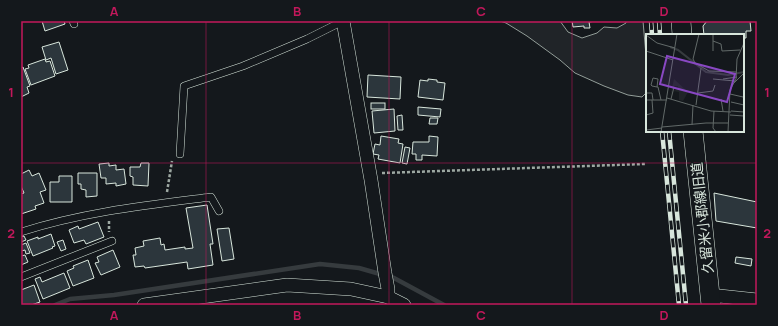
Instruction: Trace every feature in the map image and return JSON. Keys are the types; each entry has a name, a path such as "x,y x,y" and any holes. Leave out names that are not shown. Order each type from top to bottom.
{"street":[{"path":"343,21 387,285 404,305"},
{"path":"681,21 682,34"},
{"name":"久留米小郡線旧道","path":"692,132 711,300"},
{"path":"144,305 287,285 351,289 387,285"},
{"path":"711,300 757,300"}],"lane":[{"path":"180,154 184,86 243,66 307,39 343,21"},
{"path":"21,232 42,225 109,211 212,197 219,211"},
{"path":"21,277 112,242"}],"path":[{"path":"165,203 173,156 180,154"},
{"path":"369,173 645,164"}],"shaded area":[{"path":"500,21 560,21 568,32 582,38 597,33 604,27 617,28 626,23 626,21 643,21 646,56 646,93 642,97 628,95 575,73 527,36"}],"building":[{"path":"42,21 64,21 65,24 45,31"},
{"path":"572,21 596,21 589,22 590,28 584,28 584,26 573,27"},
{"path":"707,21 750,21 751,31 746,31 746,38 744,38 744,34 704,34 703,26"},
{"path":"59,42 68,70 56,74 51,58 46,60 42,47"},
{"path":"45,59 46,62 50,61 55,76 31,85 25,69 29,68 28,65"},
{"path":"23,67 30,86 27,87 29,93 21,97 21,68"},
{"path":"368,75 401,77 400,99 367,97"},
{"path":"428,79 445,83 443,100 418,97 420,80 428,81"},
{"path":"371,103 385,103 385,109 371,109"},
{"path":"418,107 441,109 440,117 418,115"},
{"path":"394,109 395,131 374,133 372,111"},
{"path":"402,115 403,130 398,130 397,116"},
{"path":"430,118 438,118 437,124 429,124"},
{"path":"381,136 399,139 398,143 403,144 400,163 378,159 379,155 373,154 375,144 380,145"},
{"path":"429,136 438,137 437,156 422,155 422,160 416,160 416,154 412,154 413,142 429,142"},
{"path":"405,147 410,148 407,164 402,163"},
{"path":"109,163 109,166 116,165 116,170 124,169 126,184 116,186 116,183 106,184 106,178 101,178 99,164"},
{"path":"141,163 149,163 148,186 133,185 133,177 130,176 130,167 140,167"},
{"path":"29,170 32,176 39,173 46,190 40,192 44,203 35,206 36,209 21,214 21,194 24,193 21,186 21,174"},
{"path":"78,173 97,173 97,196 86,197 86,190 81,189 81,184 78,184"},
{"path":"59,176 72,176 72,202 50,202 50,182 59,182"},
{"path":"714,193 757,202 757,228 716,221"},
{"path":"207,205 213,244 210,244 213,265 188,269 187,262 145,268 144,266 135,267 133,255 136,255 135,248 144,246 143,241 160,238 161,245 164,244 165,250 185,247 185,249 193,248 186,208"},
{"path":"98,222 104,237 86,244 84,240 74,243 69,230 78,226 79,229"},
{"path":"229,228 234,259 222,261 217,229"},
{"path":"51,234 55,246 33,256 27,241"},
{"path":"24,236 26,240 21,242 21,237"},
{"path":"63,240 66,249 61,251 57,242"},
{"path":"26,243 30,253 26,254 25,250 21,251 21,245"},
{"path":"113,250 120,267 101,275 95,263 99,262 97,257"},
{"path":"25,255 28,262 21,265 21,256"},
{"path":"736,257 752,259 751,266 735,263"},
{"path":"88,260 94,278 73,286 67,271 74,268 73,266"},
{"path":"64,273 70,288 43,299 35,279 40,277 42,282"},
{"path":"34,285 40,302 31,305 21,305 21,290"}],"waterway":[{"path":"55,305 70,299 114,295 320,264 359,268 394,278 444,305"}],"railway":[{"path":"651,21 652,34"},
{"path":"659,21 660,34"},
{"path":"662,132 679,305"},
{"path":"669,132 686,305"}]}
